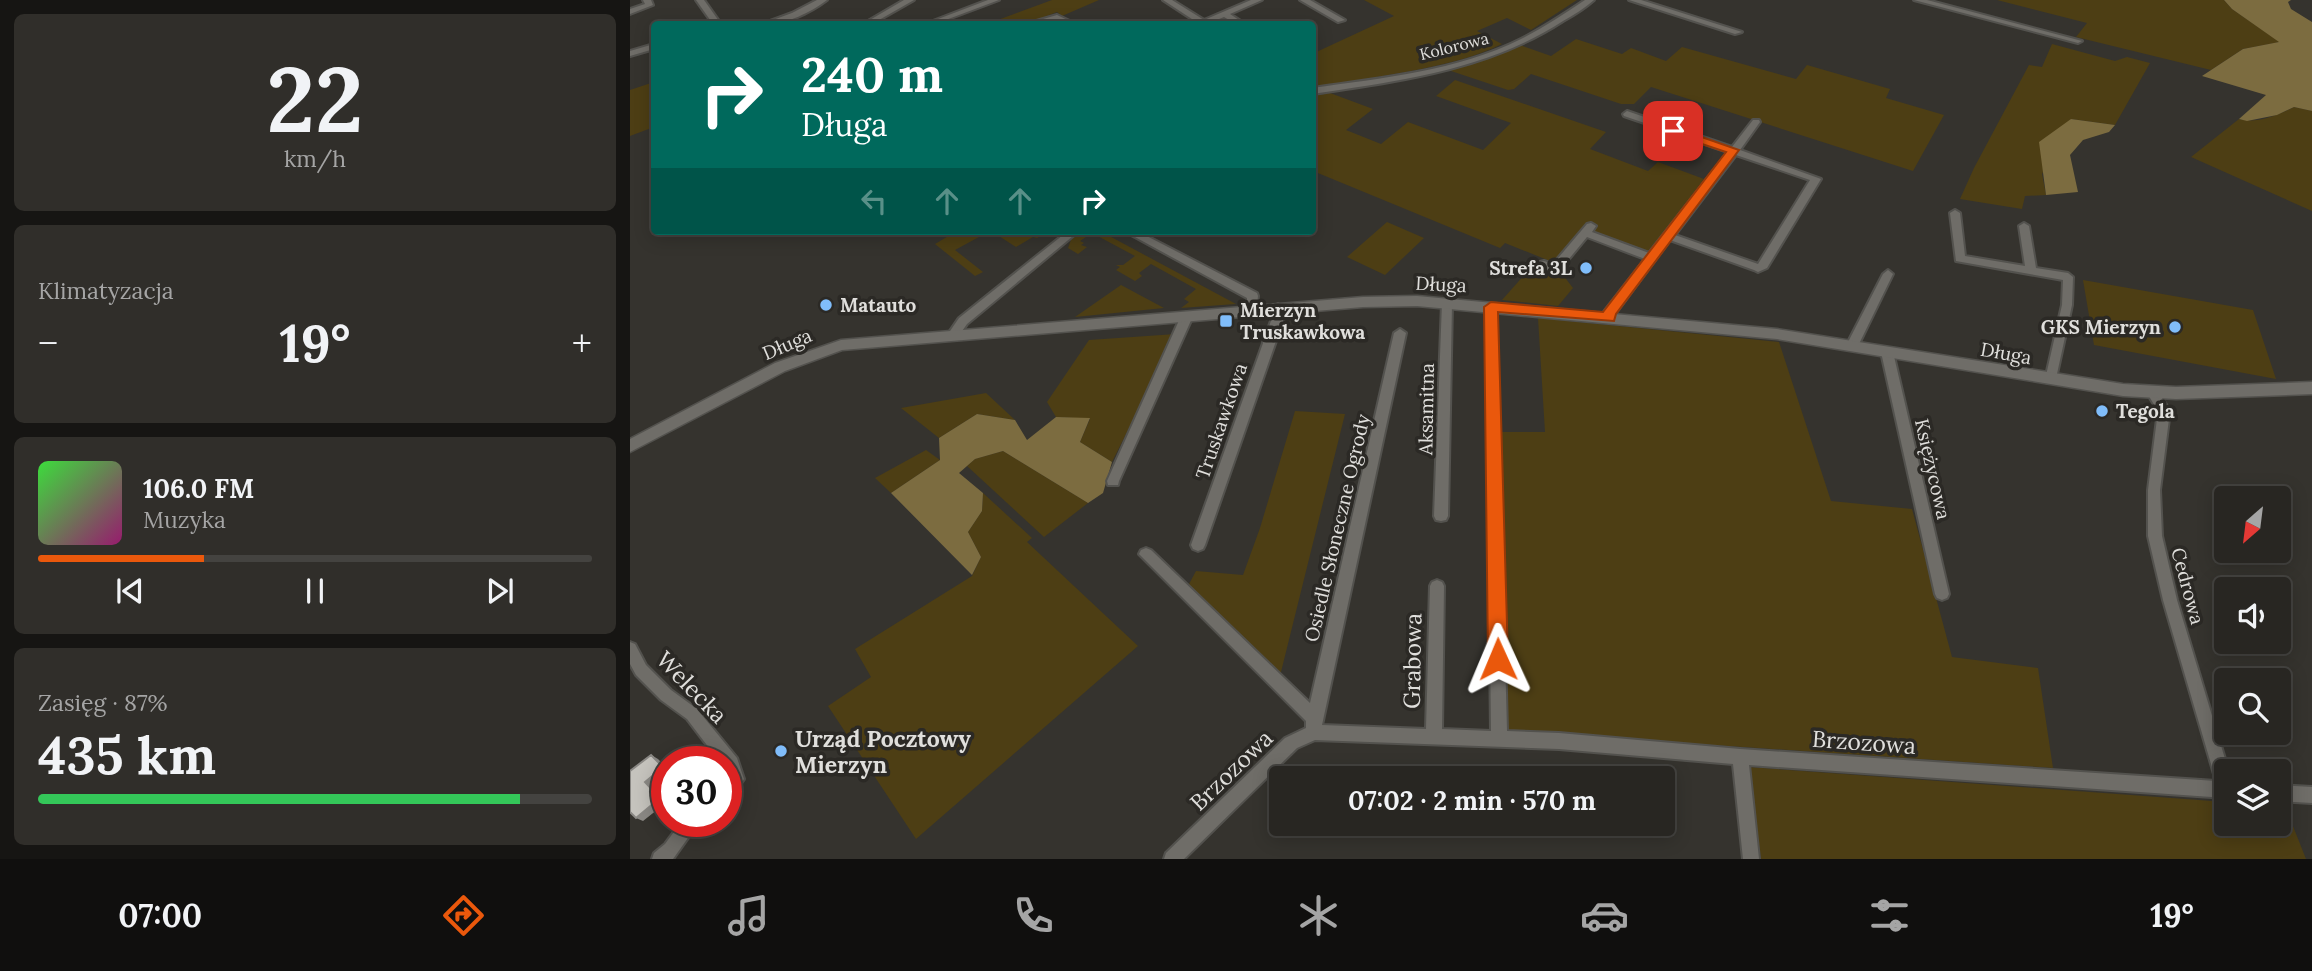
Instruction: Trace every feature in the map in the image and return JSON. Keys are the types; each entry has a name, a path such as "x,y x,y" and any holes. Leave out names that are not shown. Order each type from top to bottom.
{"street":[{"path":"630,12 649,5 646,0"},
{"path":"700,0 716,21"},
{"path":"776,21 795,15 823,0"},
{"path":"872,21 910,0"},
{"path":"937,21 995,0"},
{"path":"1167,0 1198,21"},
{"path":"1209,21 1256,0"},
{"path":"1304,0 1341,20"},
{"name":"Kolorowa","path":"1316,90 1459,63 1494,53 1548,28 1590,0"},
{"path":"1633,0 1739,31"},
{"path":"1918,0 2078,41"},
{"path":"1224,15 1235,21"},
{"path":"1042,21 1057,17 1066,21"},
{"path":"630,54 651,47"},
{"path":"1627,114 1816,180 1763,266 1758,268 1668,236"},
{"path":"1609,318 1609,313 1756,122"},
{"path":"1654,153 1673,131"},
{"path":"1955,213 1960,259 2068,277 2067,306 2051,380"},
{"path":"2024,226 2031,271"},
{"path":"1544,264 1555,269 1588,230 1651,258"},
{"path":"954,334 958,326 1069,235"},
{"path":"1137,235 1253,296 1252,310"},
{"path":"1852,346 1888,274"},
{"name":"Długa","path":"630,446 811,353 856,342 1376,301 1447,303 1768,333 2051,380 2153,393 2312,388"},
{"name":"Aksamitna","path":"1441,516 1447,303"},
{"path":"1491,307 1500,739"},
{"name":"Truskawkowa","path":"1198,545 1278,318 1278,308"},
{"path":"1113,481 1185,326 1187,316"},
{"name":"Osiedle Słoneczne Ogrody","path":"1314,725 1400,333"},
{"name":"Księżycowa","path":"1887,352 1942,594"},
{"name":"Cedrowa","path":"2153,393 2164,411 2153,508 2159,559 2217,759"},
{"path":"1146,554 1314,725"},
{"name":"Grabowa","path":"1434,737 1437,586"},
{"name":"Welecka","path":"630,649 641,670 666,695 692,714 717,746"},
{"name":"Brzozowa","path":"1172,859 1291,743 1314,725 1434,737 1559,741 1740,757 2214,788"},
{"path":"1740,757 1751,859"},
{"path":"2291,794 2312,795"},
{"path":"660,859 671,850 680,837"}],"shaded area":[{"path":"1052,0 1099,0 1062,16 1057,12 1034,21 995,21"},
{"path":"1364,0 1577,0 1531,30 1507,18 1477,31 1502,44 1482,53 1435,66 1316,87 1316,52 1394,16"},
{"path":"1997,0 2224,0 2232,9 2280,42 2243,49 2211,70 2076,37 2087,23"},
{"path":"2224,0 2291,0 2288,2 2291,9 2312,22 2312,111 2294,107 2277,115 2247,121 2239,119 2266,95 2202,76 2243,49 2279,42 2232,9"},
{"path":"1576,39 1622,54 1631,48 1666,61 1682,47 1796,79 1807,65 1890,89 1886,98 1944,115 1913,171 1651,87 1634,104 1621,104 1531,74 1514,89 1508,90 1448,70 1520,45 1551,56"},
{"path":"2052,44 2115,61 2127,57 2150,63 2115,125 2071,119 2042,174 2046,195 2025,196 2022,209 1960,199 2029,65 2042,67"},
{"path":"1455,80 1606,132 1590,149 1648,171 1658,162 1704,179 1649,253 1585,229 1555,263 1505,243 1500,248 1316,172 1316,95 1330,93 1373,109 1346,130 1381,144 1408,122 1483,150 1511,123 1436,96"},
{"path":"651,83 651,128 630,136 630,90"},
{"path":"2294,107 2312,111 2312,211 2191,157 2239,119 2260,120"},
{"path":"2071,119 2115,125 2109,132 2083,140 2070,155 2078,192 2046,195 2039,142"},
{"path":"1387,222 1424,238 1385,275 1347,257"},
{"path":"950,235 983,235 955,250 983,272 975,276 935,244"},
{"path":"997,235 1043,235 1033,237 1016,247"},
{"path":"1078,235 1089,235 1080,241 1084,243 1081,245 1087,247 1078,254 1068,248 1071,240"},
{"path":"1096,235 1107,235 1236,304 1181,308 1189,302 1184,299 1196,289 1151,264 1139,273 1142,276 1135,281 1116,270 1120,267 1116,265 1123,265 1135,256"},
{"path":"1535,263 1563,275 1573,288 1558,306 1502,300"},
{"name":"GKS Mierzyn","path":"2083,280 2253,310 2276,379 2094,345"},
{"path":"1121,285 1164,308 1075,317"},
{"path":"1538,318 1779,342 1831,501 1912,509 1952,657 2038,668 2053,768 1492,730 1488,432 1545,432"},
{"path":"1176,334 1112,462 1080,442 1090,419 1056,417 1047,402 1089,340"},
{"path":"986,393 1015,420 977,414 939,438 901,408"},
{"path":"1295,411 1345,414 1280,676 1188,586 1196,571 1243,575"},
{"path":"977,414 1015,420 1027,440 1056,417 1090,418 1080,442 1112,462 1103,493 1088,503 1003,451 975,459 959,473 983,493 982,511 968,532 981,557 972,575 891,493 940,460 939,438"},
{"path":"926,450 940,460 891,493 875,478"},
{"path":"1003,451 1088,503 1044,537 967,466 975,459"},
{"path":"983,493 1032,538 1027,542 1138,646 916,839 828,706 871,677 855,649 972,576 981,557 968,532 982,511"},
{"path":"1748,767 2214,801 2214,836 2291,836 2291,821 2306,859 1761,859"}],"building":[{"path":"651,755 651,777 645,782 651,788 651,806 636,818 630,812 630,771"}],"place":[{"name":"Strefa 3L","path":"1586,268"},
{"name":"Matauto","path":"826,305"},
{"name":"Mierzyn Truskawkowa","path":"1226,321"},
{"name":"GKS Mierzyn","path":"2175,327"},
{"name":"Tegola","path":"2102,411"},
{"name":"Urząd Pocztowy Mierzyn","path":"781,751"}],"route":[{"path":"1498,659 1491,307 1609,318 1609,313 1733,150 1673,131"}]}
